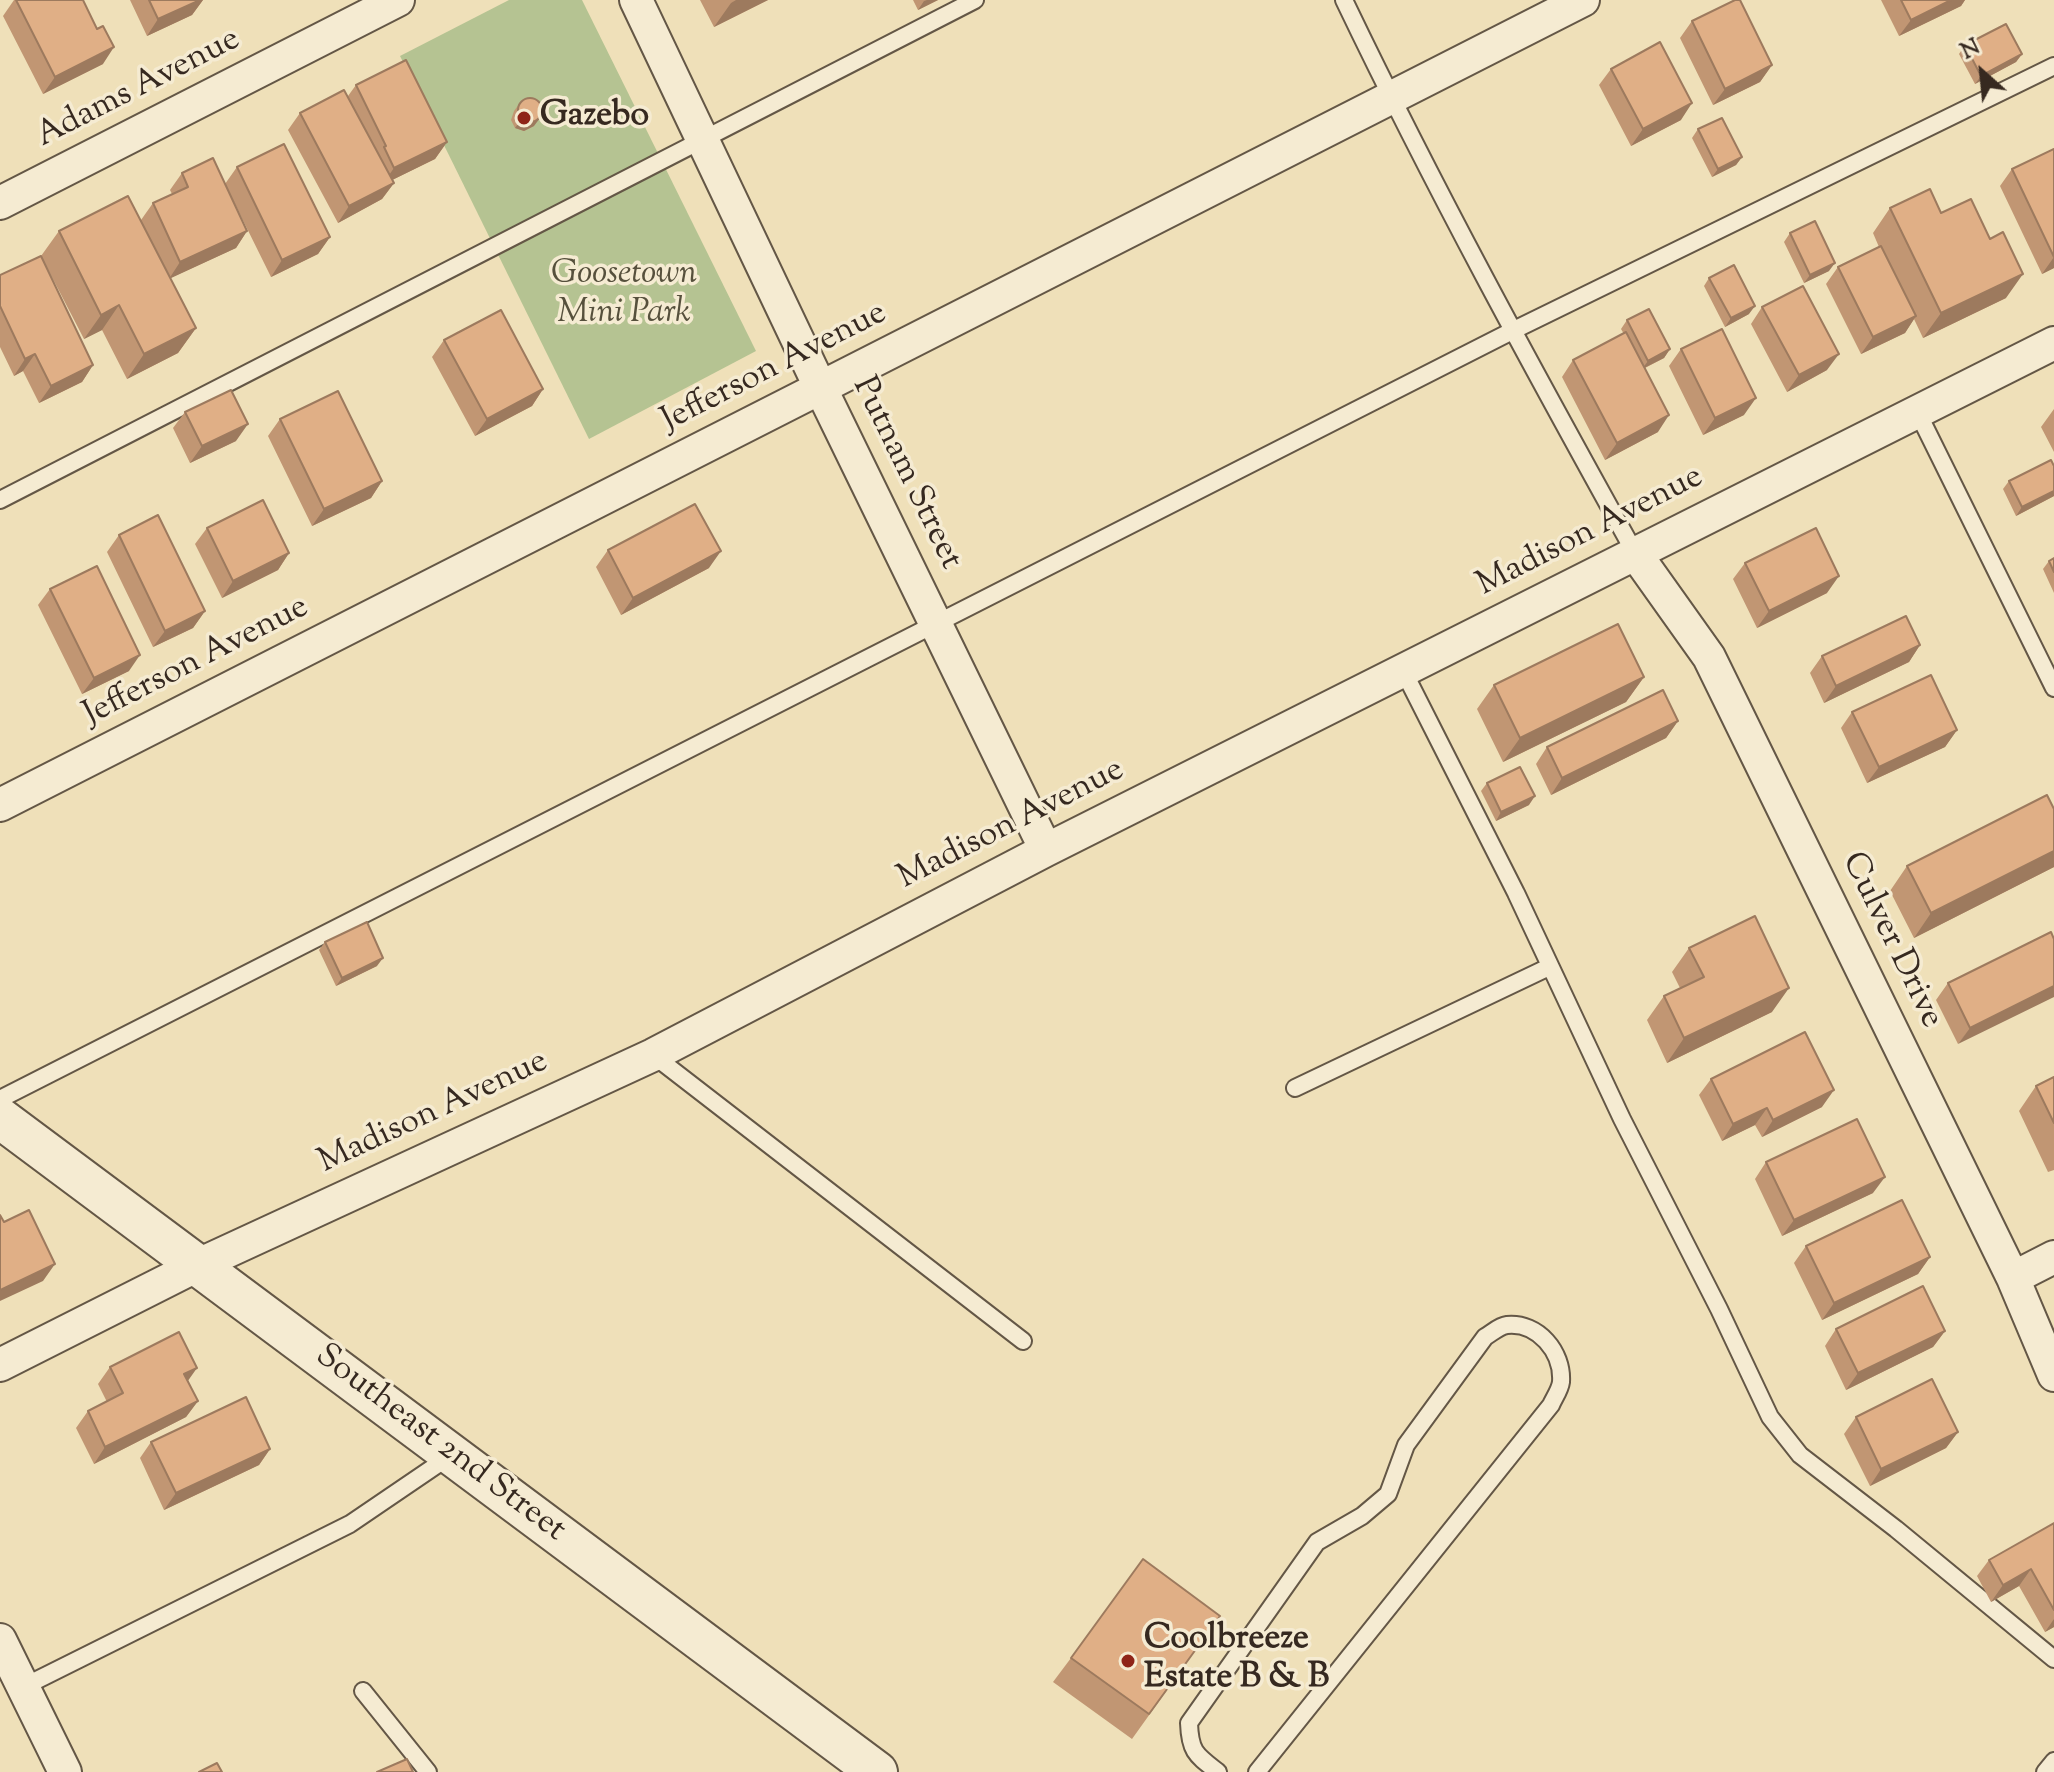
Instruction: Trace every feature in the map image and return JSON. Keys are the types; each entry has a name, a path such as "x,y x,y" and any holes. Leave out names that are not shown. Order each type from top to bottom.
{"street":[{"name":"Adams Avenue","path":"0,203 398,0"},
{"name":"Putnam Street","path":"636,0 1046,850"},
{"name":"Jefferson Avenue","path":"0,805 1583,0"},
{"name":"Madison Avenue","path":"0,1365 198,1265 653,1055 1046,850 2054,343"},
{"name":"Culver Drive","path":"1635,553 1709,657 2013,1278 2054,1375"},
{"name":"Southeast 2nd Street","path":"0,1118 877,1772"},
{"path":"2013,1278 2054,1257"},
{"path":"0,1640 65,1772"}],"lane":[{"path":"0,500 975,0"},
{"path":"1344,0 1391,98 1512,331 1635,553"},
{"path":"0,1099 1512,331 2054,66"},
{"path":"1917,411 2054,688"},
{"path":"1403,670 1516,893 1549,967 1770,1417 1800,1455 1896,1529 2054,1659"},
{"path":"1295,1088 1549,967"},
{"path":"653,1055 1023,1341"},
{"path":"1218,1772 1193,1752 1189,1723 1317,1542 1362,1516 1388,1494 1406,1445 1485,1337 1504,1325 1525,1326 1553,1345 1560,1364 1561,1385 1551,1405 1257,1772"},
{"path":"23,1687 350,1524 451,1454"},
{"path":"363,1691 428,1772"},
{"path":"2045,1772 2054,1761"}],"green space":[{"name":"Goosetown Mini Park","path":"509,0 582,0 756,351 589,439 400,56"}],"building":[{"path":"16,0 83,0 97,29 103,26 114,47 55,77"},
{"path":"149,0 200,0 158,19"},
{"path":"1740,0 1772,65 1725,89 1692,21"},
{"path":"1901,0 1951,0 1911,20"},
{"path":"2006,24 2022,54 1981,76 1965,45"},
{"path":"1660,42 1692,103 1643,129 1611,69"},
{"path":"406,60 447,142 394,168 356,85"},
{"path":"344,90 394,183 349,206 300,113"},
{"path":"530,98 541,105 542,110 535,121 530,122 519,115 518,110 525,99"},
{"path":"1722,118 1742,157 1718,169 1698,129"},
{"path":"284,144 330,237 282,260 237,167"},
{"path":"2054,149 2054,257 2012,169"},
{"path":"213,158 247,231 180,262 153,203 188,187 182,173"},
{"path":"1930,189 1941,213 1971,199 1990,239 2003,232 2023,274 1941,313 1890,208"},
{"path":"128,196 196,328 144,354 119,305 101,315 59,231"},
{"path":"1815,221 1835,263 1810,275 1790,233"},
{"path":"1881,246 1916,316 1873,337 1838,267"},
{"path":"41,256 93,365 51,386 35,354 25,359 0,306 0,275"},
{"path":"1734,265 1755,306 1731,318 1709,278"},
{"path":"1803,286 1839,354 1799,375 1762,307"},
{"path":"1649,309 1670,349 1648,361 1627,320"},
{"path":"501,310 543,389 487,419 444,340"},
{"path":"1722,329 1756,398 1715,418 1681,349"},
{"path":"1626,332 1669,415 1617,443 1573,360"},
{"path":"231,390 248,424 202,446 185,412"},
{"path":"338,391 382,481 324,509 280,419"},
{"path":"2051,460 2054,466 2054,491 2022,507 2009,481"},
{"path":"263,500 289,553 233,581 207,528"},
{"path":"695,504 721,551 633,598 608,550"},
{"path":"158,515 205,611 165,631 119,535"},
{"path":"1816,528 1839,576 1769,611 1745,563"},
{"path":"97,566 140,655 94,678 50,589"},
{"path":"1906,616 1920,645 1836,686 1822,656"},
{"path":"1618,624 1644,677 1520,738 1494,685"},
{"path":"1931,675 1957,730 1879,767 1852,712"},
{"path":"1663,690 1678,721 1562,778 1547,747"},
{"path":"1520,767 1535,796 1501,812 1487,783"},
{"path":"2047,795 2054,809 2054,851 1931,913 1907,866"},
{"path":"1755,916 1789,988 1684,1038 1664,996 1704,977 1689,948"},
{"path":"367,922 383,958 342,978 325,942"},
{"path":"2051,932 2054,939 2054,986 1970,1028 1948,983"},
{"path":"1805,1032 1834,1090 1773,1120 1767,1108 1733,1124 1711,1079"},
{"path":"2054,1077 2054,1123 2036,1086"},
{"path":"1857,1119 1885,1177 1794,1220 1766,1162"},
{"path":"1902,1200 1930,1257 1834,1303 1806,1246"},
{"path":"29,1210 55,1264 0,1290 0,1215 4,1222"},
{"path":"1923,1286 1945,1331 1858,1373 1836,1329"},
{"path":"179,1332 197,1368 184,1374 198,1401 105,1447 88,1411 123,1393 110,1367"},
{"path":"1932,1379 1958,1432 1881,1469 1856,1417"},
{"path":"246,1397 270,1449 176,1493 151,1442"},
{"path":"2054,1523 2054,1610 2031,1569 2003,1585 1989,1560"},
{"name":"Coolbreeze Estate B & B","path":"1143,1559 1220,1616 1149,1714 1071,1658"},
{"path":"407,1759 413,1772 377,1772"},
{"path":"217,1763 222,1772 199,1772"}],"place":[{"name":"Gazebo","path":"524,118"},
{"name":"Coolbreeze Estate B & B","path":"1128,1661"}]}
